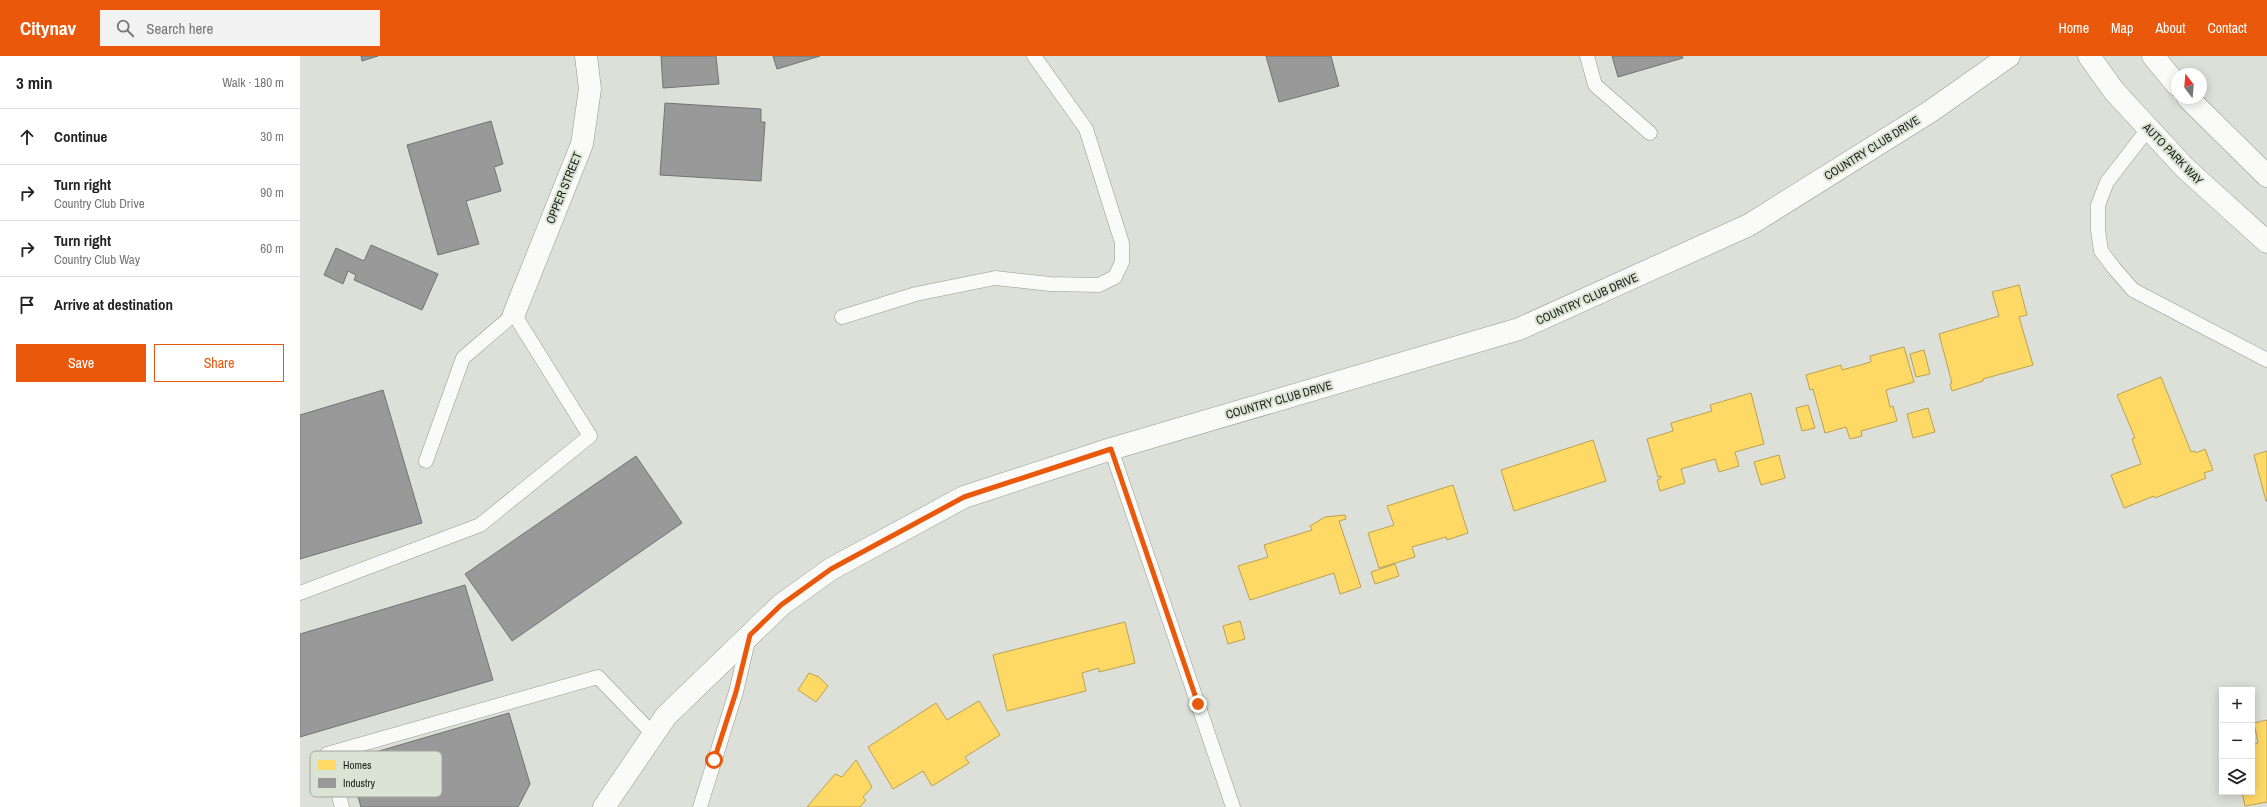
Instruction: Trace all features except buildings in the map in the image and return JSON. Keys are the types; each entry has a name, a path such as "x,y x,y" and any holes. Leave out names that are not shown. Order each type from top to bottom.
{"street":[{"name":"OPPER STREET","path":"514,314 582,144 590,89 586,56"},
{"name":"COUNTRY CLUB DRIVE","path":"604,807 666,716 781,605 831,569 964,497 1111,449 1519,329 1749,225 1931,111 2009,56"},
{"name":"AUTO PARK WAY","path":"2089,56 2114,91 2185,168 2267,242"},
{"path":"2153,56 2171,77"},
{"path":"2194,104 2267,176"}],"lane":[{"path":"842,316 916,294 995,278 1050,284 1099,285 1115,276 1122,262 1122,243 1086,129 1034,56"},
{"path":"1587,56 1595,85 1650,133"},
{"path":"2148,129 2108,182 2098,205 2098,230 2101,251 2133,290 2267,360"},
{"path":"300,593 480,525 590,436 514,314 462,358 426,461"},
{"path":"1111,449 1233,807"},
{"path":"700,807 736,692 750,635"},
{"path":"338,751 598,677 653,734"},
{"path":"339,797 342,807"}],"route":[{"path":"714,760 736,692 750,635 781,605 831,569 964,497 1111,449 1198,704"}]}
